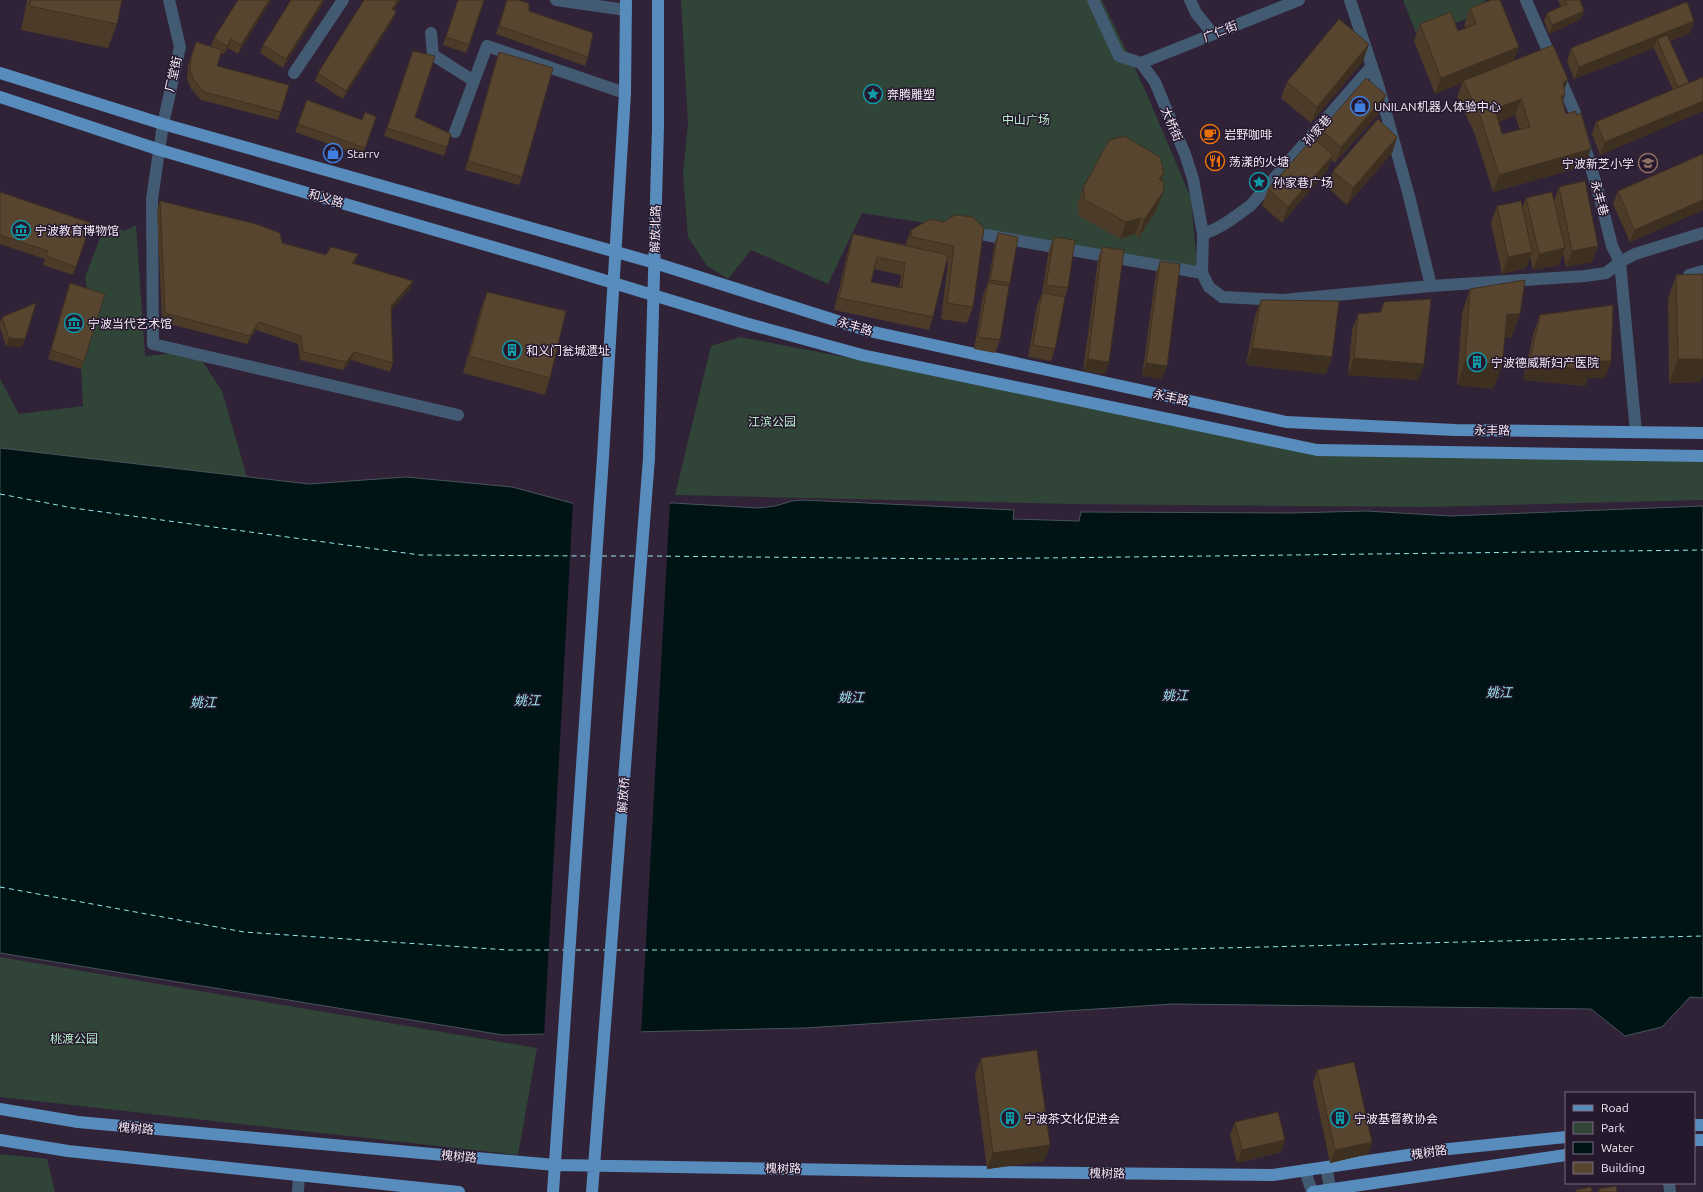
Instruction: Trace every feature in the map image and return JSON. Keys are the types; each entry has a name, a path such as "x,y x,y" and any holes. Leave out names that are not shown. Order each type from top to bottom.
{"main road":[{"name":"解放北路","path":"648,458 658,127 658,0"},
{"path":"553,1192 614,283 625,93 626,5"},
{"path":"0,73 163,124 655,262"},
{"name":"和义路","path":"0,97 160,150 654,296"},
{"name":"永丰路","path":"655,262 869,331 1286,422 1455,430 1703,433"},
{"name":"永丰路","path":"654,296 862,355 1317,450 1703,456"},
{"name":"解放桥","path":"592,1192 648,458"},
{"name":"槐树路","path":"0,1109 78,1122 555,1164 902,1171 1273,1175 1449,1149 1565,1137"},
{"path":"0,1140 68,1150 459,1192"},
{"name":"槐树路","path":"1312,1192 1565,1155"}],"street":[{"name":"厂堂街","path":"169,0 180,47 163,124 152,200 153,344 458,415"},
{"path":"294,73 343,0"},
{"path":"556,0 626,5"},
{"path":"1093,0 1119,56 1140,62"},
{"path":"1190,0 1196,13 1213,34"},
{"name":"广仁街","path":"1140,62 1299,0"},
{"path":"1350,0 1372,66 1409,196 1431,286"},
{"name":"永丰巷","path":"1526,0 1575,113 1600,198 1612,246 1620,262 1636,432"},
{"path":"431,33 433,55 474,81"},
{"path":"455,132 487,46 625,93"},
{"name":"大桥街","path":"1140,62 1155,82 1185,154 1193,179 1203,234 1202,273"},
{"name":"孙家巷","path":"1203,234 1217,229 1251,205 1372,66"},
{"path":"980,234 1202,273 1209,287 1222,297 1283,300 1431,286 1585,276 1606,273 1620,262 1635,254 1703,233"},
{"path":"1689,275 1703,270"},
{"path":"1326,1167 1331,1190"},
{"path":"1305,1170 1312,1192"},
{"path":"298,1192 299,1176"}],"green space":[{"name":"中山广场","path":"681,0 1102,0 1146,92 1191,198 1197,266 862,213 828,284 751,250 728,279 707,266 688,237 683,174 688,124"},
{"path":"1403,0 1485,0 1489,10 1418,38"},
{"path":"105,225 125,231 136,225 145,356 178,353 203,362 222,391 247,477 0,448 0,379 19,414 83,406 81,369 89,298 85,277"},
{"name":"江滨公园","path":"740,337 861,360 1292,449 1703,460 1703,500 1423,507 1071,504 675,495 711,346"},
{"name":"桃渡公园","path":"0,957 537,1048 518,1155 0,1097"},
{"path":"0,1154 47,1159 55,1192 0,1192"}],"water":[{"name":"姚江","path":"0,448 309,484 406,477 512,487 598,510 673,503 758,508 804,500 1014,510 1013,519 1079,521 1081,512 1291,513 1366,511 1451,516 1703,506 1703,998 1690,997 1662,1027 1625,1036 1591,1009 1173,1004 805,1028 503,1035 0,953"}],"pier":[{"path":"573,501 598,508 670,501 641,1034 544,1036"}],"building":[{"path":"31,0 122,0 117,24 29,6"},
{"path":"238,0 269,0 241,45 231,39 227,46 214,38"},
{"path":"291,0 323,0 286,59 263,45"},
{"path":"364,0 398,0 392,9 396,12 346,91 318,73"},
{"path":"458,0 484,0 469,45 446,37"},
{"path":"507,0 517,0 529,3 529,11 593,33 588,57 499,26"},
{"path":"1492,0 1500,0 1519,47 1441,78 1420,24 1451,12 1458,31 1476,24 1470,8"},
{"path":"1565,0 1580,0 1584,11 1552,25 1547,13 1567,4"},
{"path":"1687,2 1694,21 1579,67 1571,48"},
{"path":"1339,19 1369,44 1317,107 1287,82"},
{"path":"1667,35 1689,83 1678,87 1657,39"},
{"path":"196,42 222,50 217,66 289,85 281,112 204,92 194,80 190,70 191,58"},
{"path":"1553,45 1568,80 1563,82 1565,95 1561,96 1566,114 1576,111 1576,115 1581,113 1591,149 1499,175 1480,116 1463,81","holes":["1521,99 1530,127 1502,134 1495,109"]},
{"path":"413,51 435,56 415,117 451,134 447,147 387,128"},
{"path":"499,52 553,68 522,177 468,161"},
{"path":"1703,77 1703,101 1605,142 1596,122"},
{"path":"1366,78 1386,95 1341,147 1321,130"},
{"path":"307,100 362,120 365,112 376,117 365,148 298,124"},
{"path":"1378,119 1397,137 1353,188 1333,171"},
{"path":"1124,136 1160,157 1164,173 1159,179 1164,182 1163,192 1144,220 1141,218 1126,222 1085,200 1083,188 1109,140"},
{"path":"1313,138 1333,155 1288,207 1268,189"},
{"path":"1703,154 1703,200 1634,230 1618,191"},
{"path":"1585,181 1598,246 1572,251 1559,187"},
{"path":"0,192 91,223 76,267 46,256 48,251 0,235"},
{"path":"1552,192 1565,248 1539,254 1526,198"},
{"path":"160,201 256,224 280,233 282,243 326,255 331,247 358,254 352,263 413,281 391,306 393,363 354,352 346,362 303,352 301,336 259,322 250,336 165,313"},
{"path":"1521,201 1532,252 1508,257 1497,206"},
{"path":"955,215 973,217 984,228 973,307 947,303 954,246 912,237 911,230 930,219 944,222"},
{"path":"998,233 1018,237 1010,283 990,280"},
{"path":"853,234 948,255 933,317 839,298","holes":["877,257 905,263 902,288 871,282"]},
{"path":"1054,237 1075,240 1068,288 1046,285"},
{"path":"1102,247 1124,250 1109,362 1088,359"},
{"path":"1160,261 1180,264 1167,366 1146,363"},
{"path":"1703,274 1703,359 1678,359 1676,275"},
{"path":"1525,280 1520,314 1507,314 1502,365 1465,361 1470,289"},
{"path":"70,283 105,294 84,361 51,350"},
{"path":"988,283 1009,286 1000,340 978,337"},
{"name":"和义门瓮城遗址","path":"487,292 566,311 550,378 469,356"},
{"path":"1042,293 1065,297 1055,349 1033,345"},
{"path":"1431,299 1424,364 1354,358 1358,314 1381,312 1384,302"},
{"path":"1261,300 1339,301 1332,357 1252,348"},
{"path":"36,303 25,339 9,338 2,317"},
{"path":"1613,305 1611,361 1594,361 1591,370 1529,364 1540,315"},
{"name":"宁波茶文化促进会","path":"1037,1050 1050,1145 993,1153 981,1058"},
{"name":"宁波基督教协会","path":"1354,1062 1372,1142 1335,1150 1317,1070"},
{"path":"1278,1112 1285,1140 1242,1150 1235,1122"},
{"path":"1616,1186 1617,1192 1599,1192 1599,1189"},
{"path":"1591,1187 1592,1192 1576,1192 1576,1190"}],"ferry route":[{"path":"0,494 73,508 420,555 590,556"},
{"path":"648,556 962,559 1703,550"},
{"path":"602,556 636,556"},
{"path":"0,887 244,932 508,950 565,950"},
{"path":"616,950 1143,950 1703,936"},
{"path":"576,950 605,950"}],"place":[{"name":"奔腾雕塑","path":"873,94"},
{"name":"UNILAN机器人体验中心","path":"1360,106"},
{"name":"岩野咖啡","path":"1210,134"},
{"name":"Starrv","path":"333,153"},
{"name":"荡漾的火塘","path":"1215,161"},
{"name":"宁波新芝小学","path":"1648,163"},
{"name":"孙家巷广场","path":"1259,182"},
{"name":"宁波教育博物馆","path":"21,230"},
{"name":"宁波当代艺术馆","path":"74,323"},
{"name":"和义门瓮城遗址","path":"512,350"},
{"name":"宁波德威斯妇产医院","path":"1477,362"},
{"name":"宁波茶文化促进会","path":"1010,1118"},
{"name":"宁波基督教协会","path":"1340,1118"}]}
